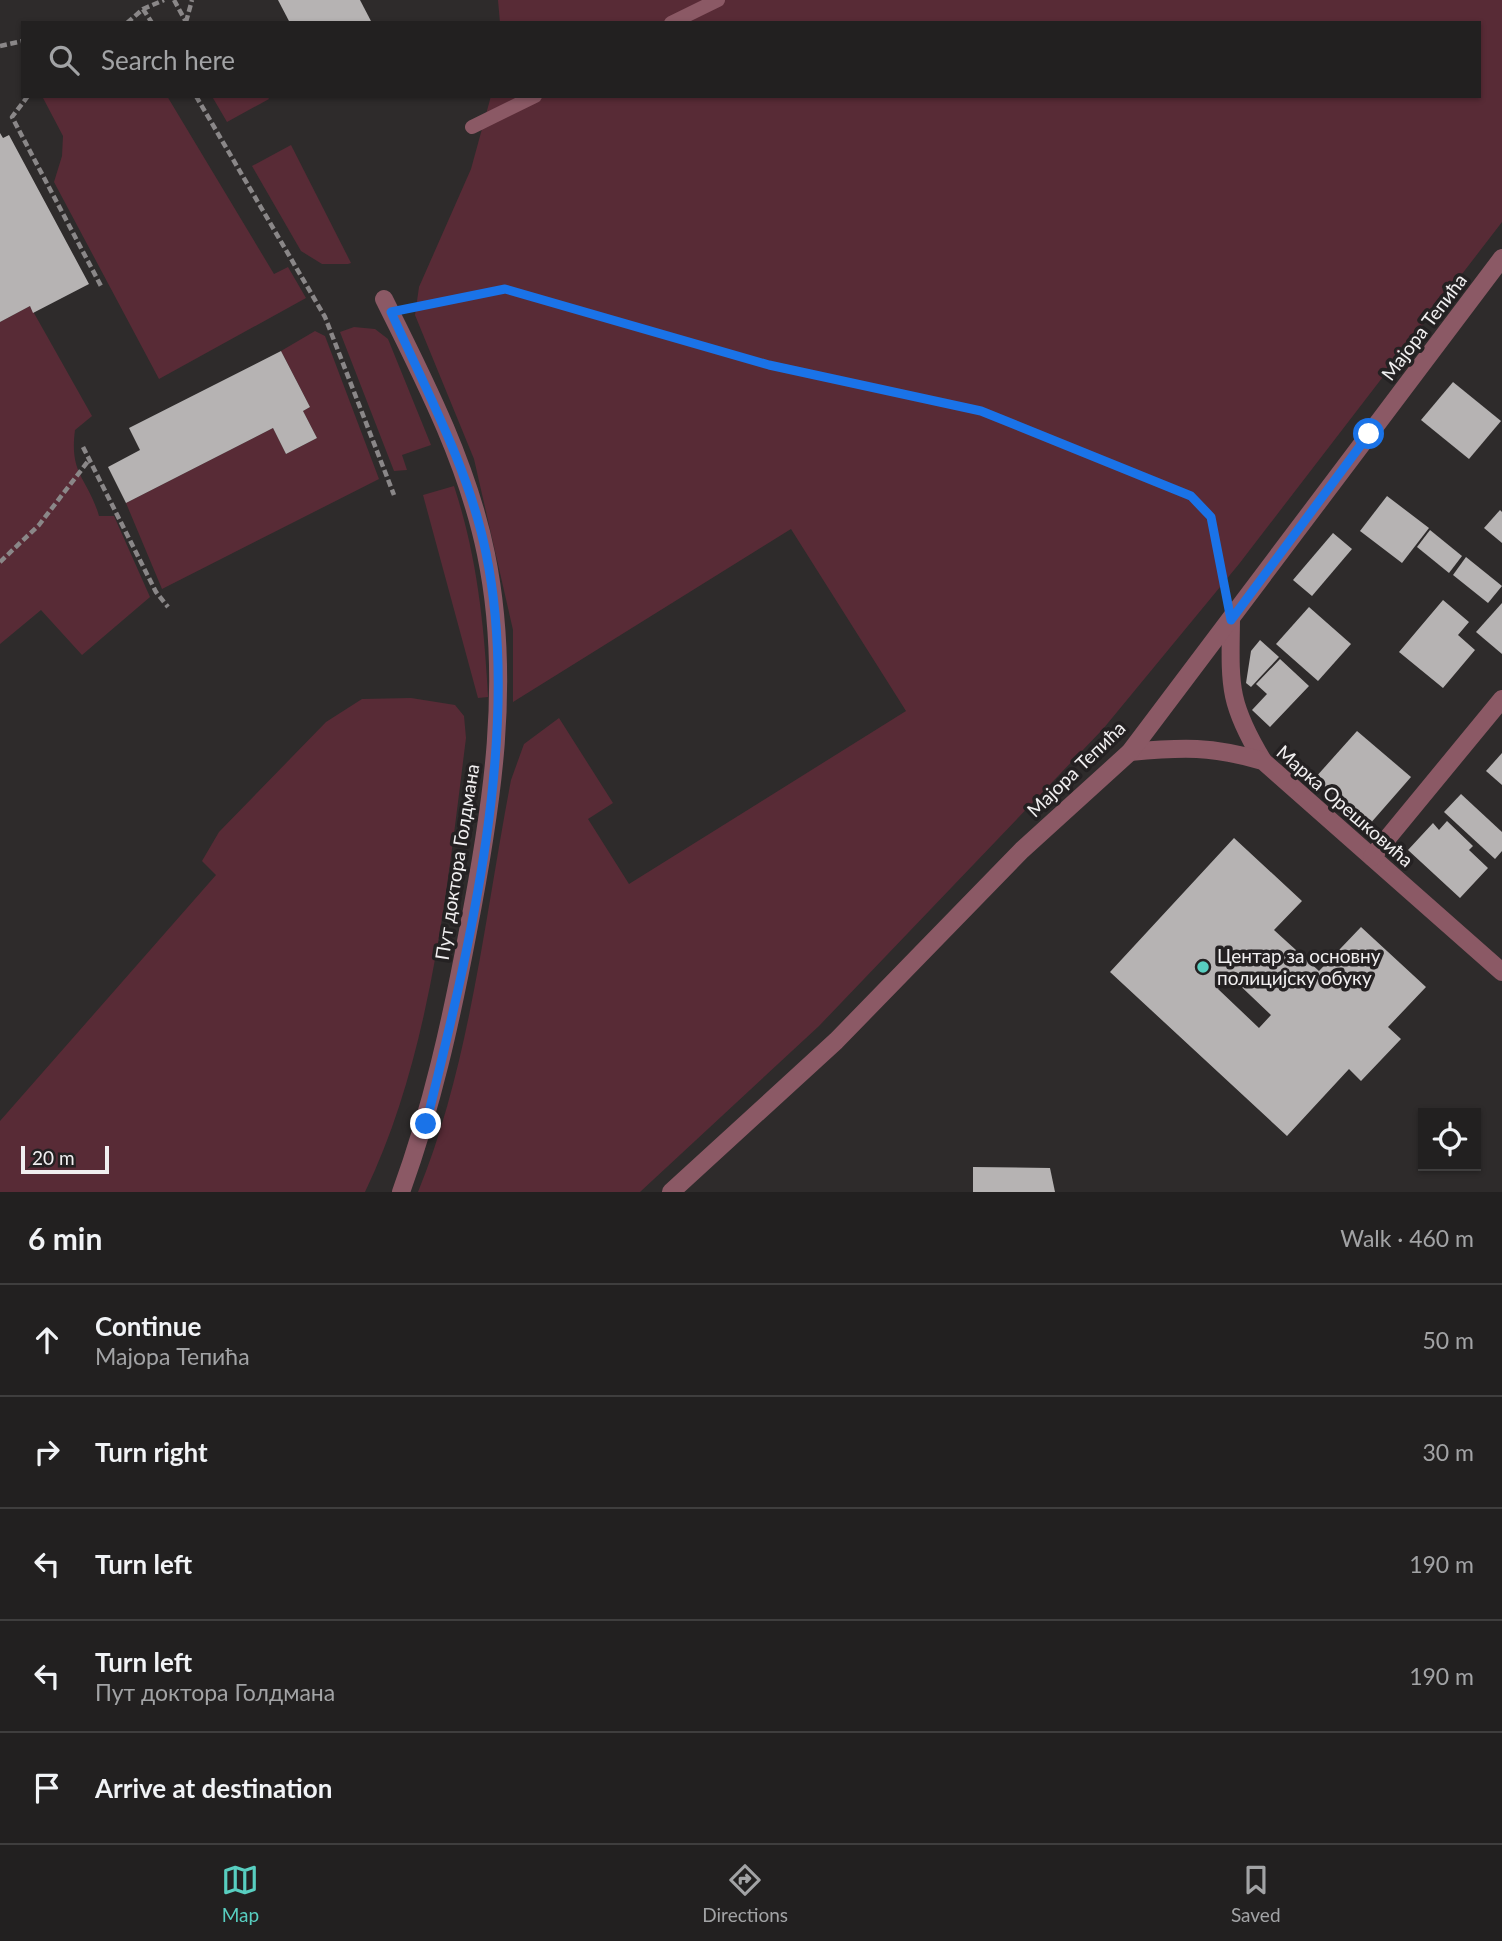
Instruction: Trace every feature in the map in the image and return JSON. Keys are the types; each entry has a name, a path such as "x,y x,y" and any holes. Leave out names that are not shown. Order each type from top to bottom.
{"street":[{"name":"Мајора Тепића","path":"671,1192 836,1041 1022,850 1130,752 1502,258"},
{"name":"Пут доктора Голдмана","path":"388,305 453,450 486,553 499,678 497,735 479,874 449,1030 426,1124 401,1192"},
{"path":"1231,620 1230,686 1236,713 1263,761"},
{"path":"1372,857 1502,699"},
{"name":"Марка Орешковића","path":"1130,752 1187,746 1223,749 1263,761 1502,972"}],"lane":[{"path":"675,21 718,0"},
{"path":"472,127 531,98"}],"path":[{"path":"129,21 144,9 164,0"},
{"path":"174,0 185,21"},
{"path":"186,21 192,0"},
{"path":"144,9 151,21"},
{"path":"0,46 21,41"},
{"path":"26,98 12,117 101,286"},
{"path":"197,98 325,317 394,495"},
{"path":"388,305 505,289 769,365 981,411 1191,496 1211,517 1231,620"},
{"path":"83,447 156,593 168,607"},
{"path":"0,562 39,525 89,460"}],"shaded area":[{"path":"498,0 1502,0 1502,222 1239,564 1103,729 819,1026 640,1192 418,1192 451,1093 474,989 511,780 524,744 559,718 613,803 588,819 629,884 906,711 791,529 513,702 513,630 474,459 415,315 419,287 471,169 490,98 1481,98 1481,21 500,21"},
{"path":"43,98 168,98 274,274 288,267 306,298 159,379 54,182 62,156 63,136"},
{"path":"213,98 269,99 227,122"},
{"path":"291,145 351,263 322,264 301,251 252,166"},
{"path":"30,306 92,416 75,430 77,467 99,516 114,516 150,597 82,655 41,610 0,644 0,322"},
{"path":"354,327 375,329 388,339 431,445 402,455 407,470 394,471 340,332"},
{"path":"315,331 325,336 379,479 162,589 126,503 273,428 286,454 317,438 303,411 310,407 281,351"},
{"path":"454,486 478,590 488,697 478,698 423,495"},
{"path":"411,698 455,705 464,716 466,738 443,911 421,1028 388,1139 365,1192 0,1192 0,1121 216,875 202,861 219,832 326,722 362,699"}],"building":[{"path":"278,0 360,0 371,21 289,21"},
{"path":"0,133 3,138 9,135 89,284 33,313 30,306 0,322"},
{"path":"281,351 310,407 303,411 317,438 286,454 273,428 126,503 108,467 140,450 129,428"},
{"path":"1453,382 1501,421 1469,459 1421,420"},
{"path":"1387,496 1429,528 1402,563 1360,531"},
{"path":"1500,510 1502,512 1502,543 1484,528"},
{"path":"1430,530 1462,556 1449,573 1417,547"},
{"path":"1333,533 1352,549 1312,596 1293,580"},
{"path":"1466,557 1502,586 1488,603 1453,575"},
{"path":"1443,600 1469,622 1458,635 1475,650 1443,688 1399,652"},
{"path":"1502,603 1502,654 1476,632"},
{"path":"1309,607 1351,644 1318,681 1276,644"},
{"path":"1260,640 1279,657 1251,687 1246,683 1251,651"},
{"path":"1280,659 1309,686 1270,727 1252,710 1267,694 1256,684"},
{"path":"1357,731 1411,777 1369,825 1315,778"},
{"path":"1502,753 1502,785 1486,771"},
{"path":"1461,794 1502,832 1502,851 1495,859 1444,812"},
{"path":"1447,821 1473,846 1469,850 1488,868 1460,898 1408,850 1433,823 1439,830"},
{"path":"1234,838 1302,901 1274,930 1319,971 1361,927 1426,987 1388,1027 1401,1039 1361,1081 1349,1069 1287,1136 1110,972","holes":["1230,976 1271,1015 1259,1028 1218,989"]},
{"path":"973,1167 1050,1168 1055,1192 973,1192"}],"place":[{"name":"Центар за основну полицијску обуку","path":"1203,967"}],"route":[{"path":"426,1124 449,1030 487,835 497,735 499,678 486,553 453,450 391,312 505,289 769,365 981,411 1191,496 1211,517 1231,620 1369,434"}]}
